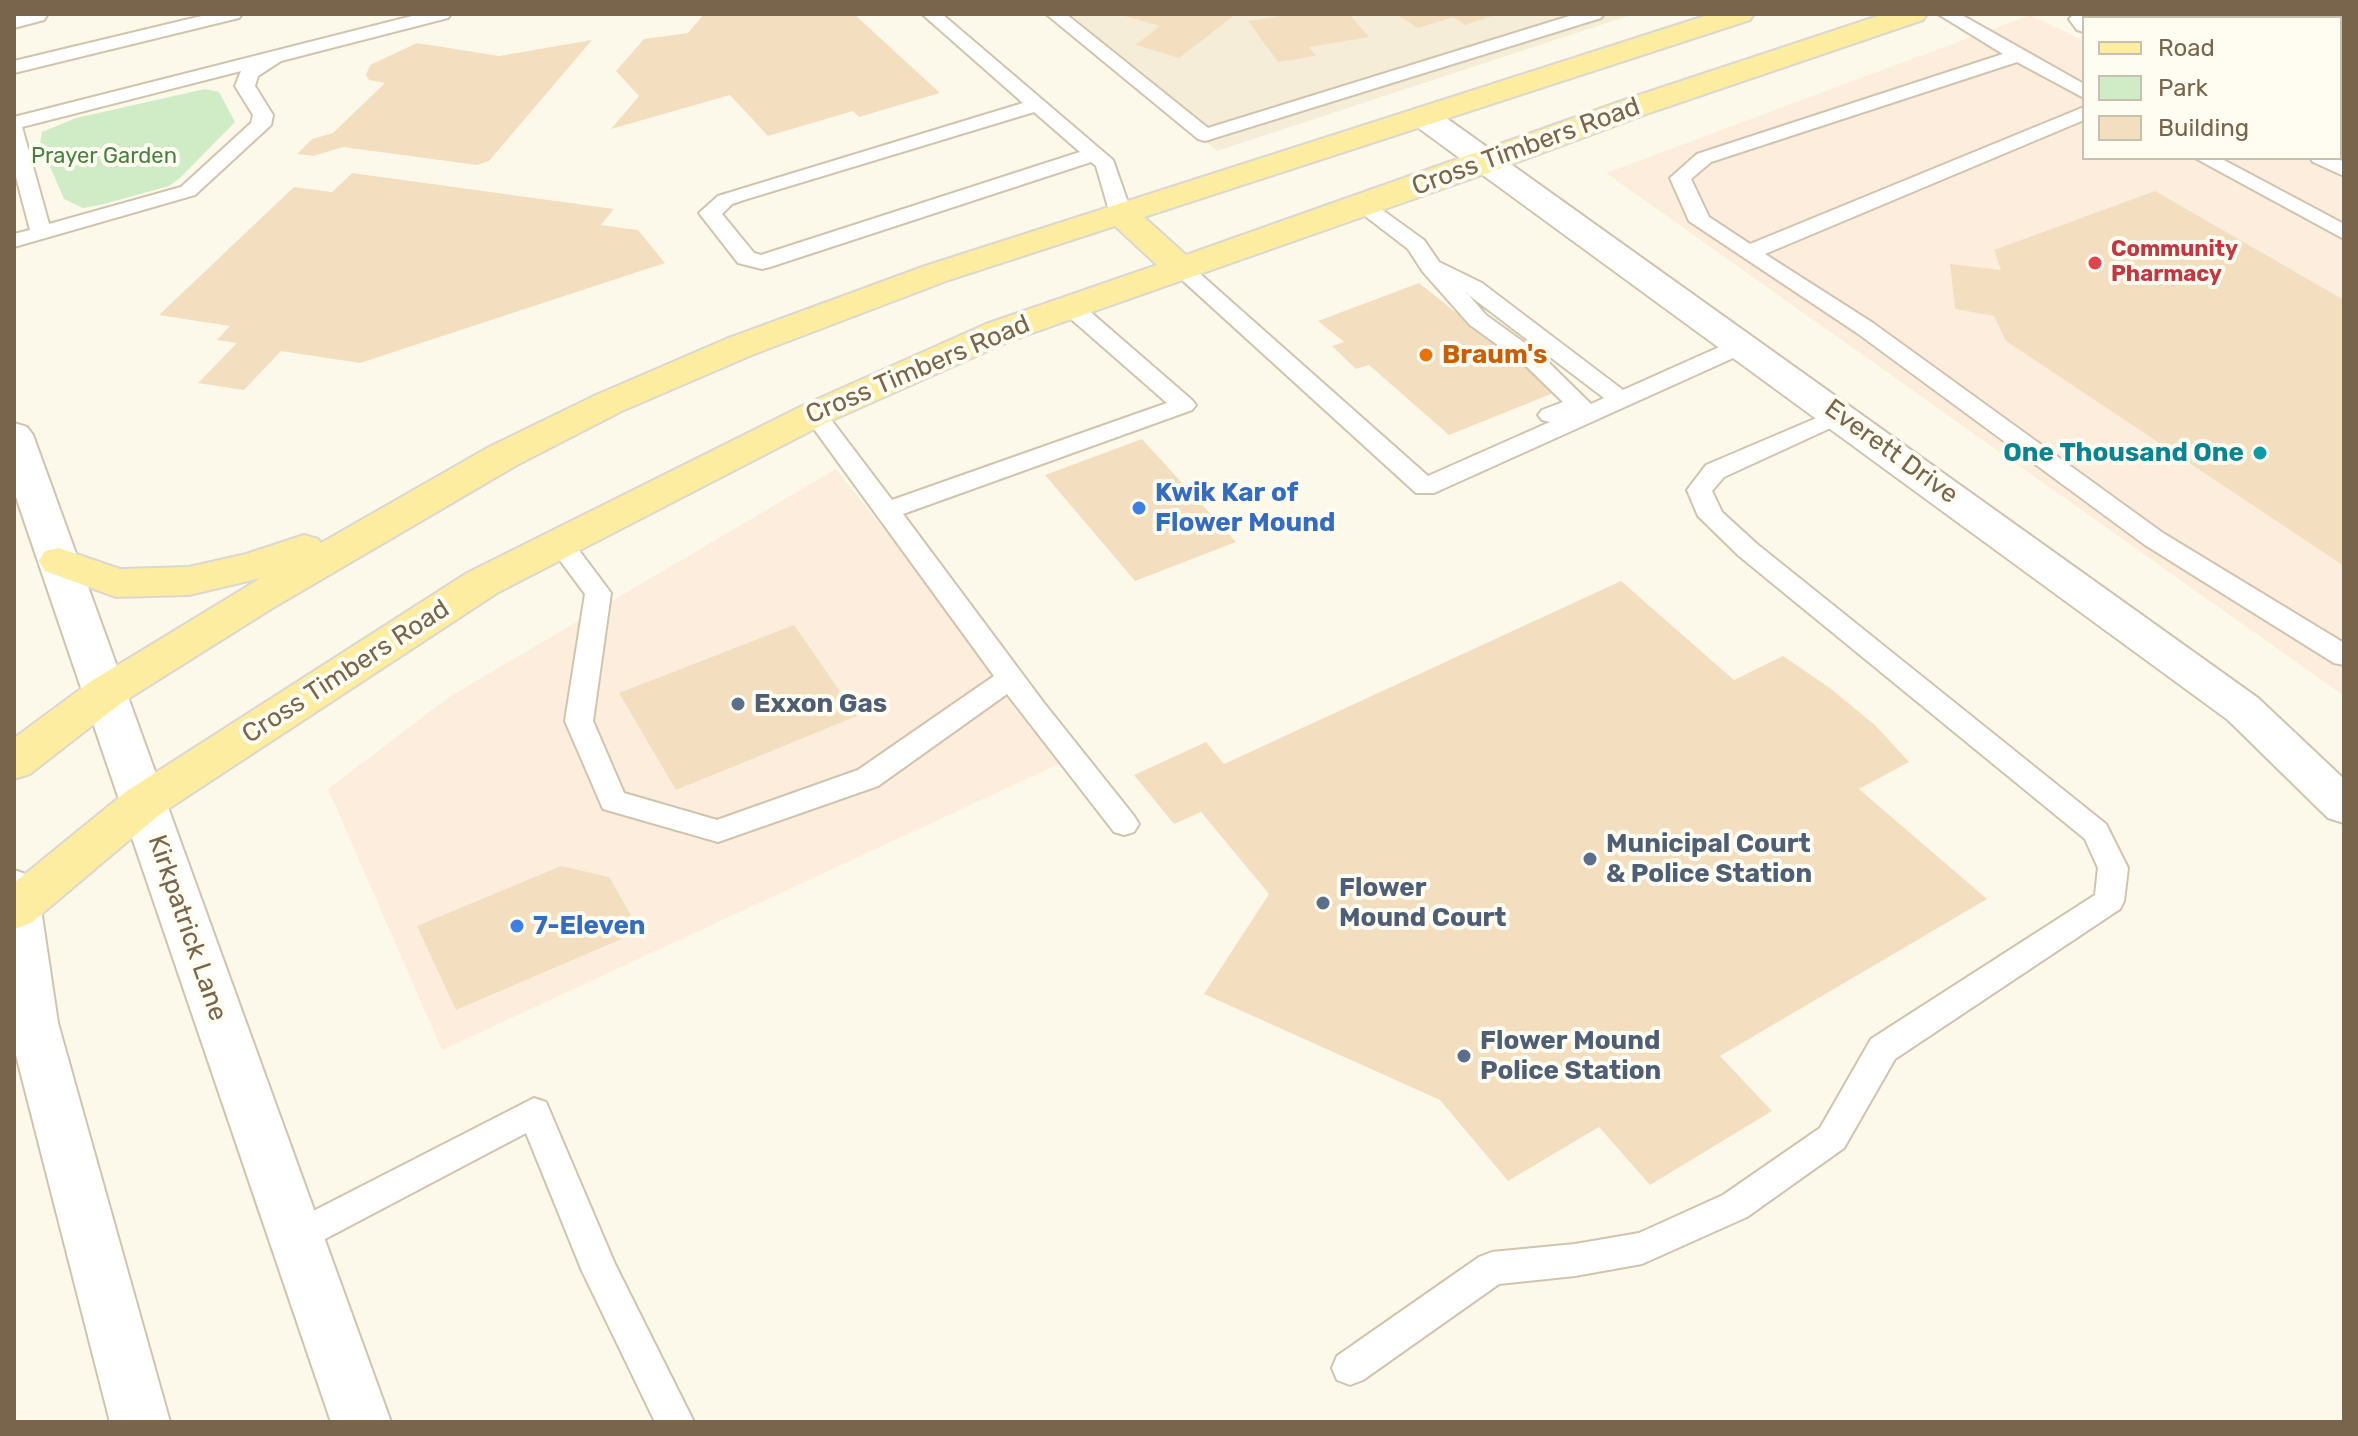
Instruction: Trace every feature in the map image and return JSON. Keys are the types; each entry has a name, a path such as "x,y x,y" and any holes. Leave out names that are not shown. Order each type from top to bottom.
{"main road":[{"path":"14,762 105,693 256,599 418,504 609,403 739,347 937,273 1740,14"},
{"name":"Cross Timbers Road","path":"15,903 143,803 482,583 815,414 999,332 1488,162 1641,105 1913,14"},
{"path":"1121,214 1181,269"},
{"path":"59,561 116,583 189,581 255,566 418,504"}],"street":[{"path":"14,19 34,14"},
{"name":"Everett Drive","path":"1424,117 2243,709 2344,806"},
{"name":"Kirkpatrick Lane","path":"14,435 361,1422"},
{"path":"15,903 33,1023 140,1422"}],"lane":[{"path":"14,67 233,14"},
{"path":"14,123 442,14"},
{"path":"931,14 1106,164 1121,214"},
{"path":"1055,14 1205,135 1595,14"},
{"path":"1947,14 2082,91"},
{"path":"14,241 188,191 261,125 263,115 245,86 249,73 285,53"},
{"path":"2018,55 1704,158 1680,178 1700,221 1865,328 2154,539 2344,656"},
{"path":"1037,105 740,195 725,200 710,213 746,258 762,262 1094,154"},
{"path":"1750,252 2082,114"},
{"path":"14,130 41,233"},
{"path":"2209,160 2344,233"},
{"path":"2324,160 2344,170"},
{"path":"1363,205 1416,245 1431,267 1478,320 1532,359 1579,404 1408,472"},
{"path":"1431,267 1474,288 1621,400"},
{"path":"1181,269 1425,487 1743,345"},
{"path":"887,511 1184,405 1071,307"},
{"path":"815,414 1124,824"},
{"path":"1350,1368 1492,1268 1575,1260 1642,1248 1735,1206 1832,1138 1861,1093 1883,1049 2109,901 2113,868 2096,832 1748,550 1711,516 1699,490 1715,471 1840,415"},
{"path":"560,543 598,593 579,721 613,801 718,831 868,778 1011,678"},
{"path":"296,1237 534,1112 600,1271 675,1422"}],"shaded area":[{"path":"1054,14 1634,14 1217,151"},
{"path":"2030,15 2082,40 2082,160 2323,160 2344,171 2344,696 1606,173"},
{"path":"836,469 984,655 1076,756 442,1050 328,789 449,697"}],"green space":[{"name":"Prayer Garden","path":"205,89 219,92 235,122 180,178 169,186 100,205 83,208 64,199 40,143 42,132 76,118"}],"building":[{"path":"704,14 854,14 940,93 859,117 853,111 768,136 730,95 611,129 639,96 616,71 644,39 688,33"},
{"path":"1236,14 1179,58 1136,45 1160,26 1125,16"},
{"path":"1294,14 1349,14 1369,37 1309,47 1316,56 1278,62 1248,21"},
{"path":"1396,14 1496,15 1465,25 1453,17 1418,28"},
{"path":"2240,14 2344,14 2344,29 2342,30 2342,16"},
{"path":"592,40 489,161 477,165 343,147 313,156 297,154 312,139 333,133 385,83 369,80 366,75 370,65 417,43 499,56"},
{"path":"2342,56 2344,58 2342,114"},
{"path":"352,173 614,209 601,225 638,230 665,263 360,363 281,351 244,390 198,383 237,343 217,340 230,326 159,315 294,187 332,192"},
{"name":"One Thousand One","path":"2155,191 2344,300 2344,566 2006,341 1994,316 1955,309 1950,264 2001,270 1994,250"},
{"name":"Braum's","path":"1419,283 1556,392 1449,435 1369,365 1356,369 1332,346 1344,342 1318,321"},
{"name":"Kwik Kar of Flower Mound","path":"1142,439 1236,542 1135,581 1045,475"},
{"name":"Municipal Court & Police Station","path":"1621,581 1734,680 1783,656 1830,688 1876,726 1909,762 1859,789 1987,899 1720,1056 1772,1111 1650,1185 1599,1127 1508,1181 1440,1100 1204,994 1269,894 1201,812 1174,824 1134,775 1206,742 1224,764"},
{"name":"Exxon Gas","path":"794,625 857,716 676,790 619,693"},
{"path":"561,866 609,877 640,931 456,1010 417,926"}],"place":[{"name":"Community Pharmacy","path":"2095,263"},
{"name":"Braum's","path":"1426,355"},
{"name":"One Thousand One","path":"2260,453"},
{"name":"Kwik Kar of Flower Mound","path":"1139,508"},
{"name":"Exxon Gas","path":"738,704"},
{"name":"Municipal Court & Police Station","path":"1590,859"},
{"name":"Flower Mound Court","path":"1323,903"},
{"name":"7-Eleven","path":"517,926"},
{"name":"Flower Mound Police Station","path":"1464,1056"}]}
